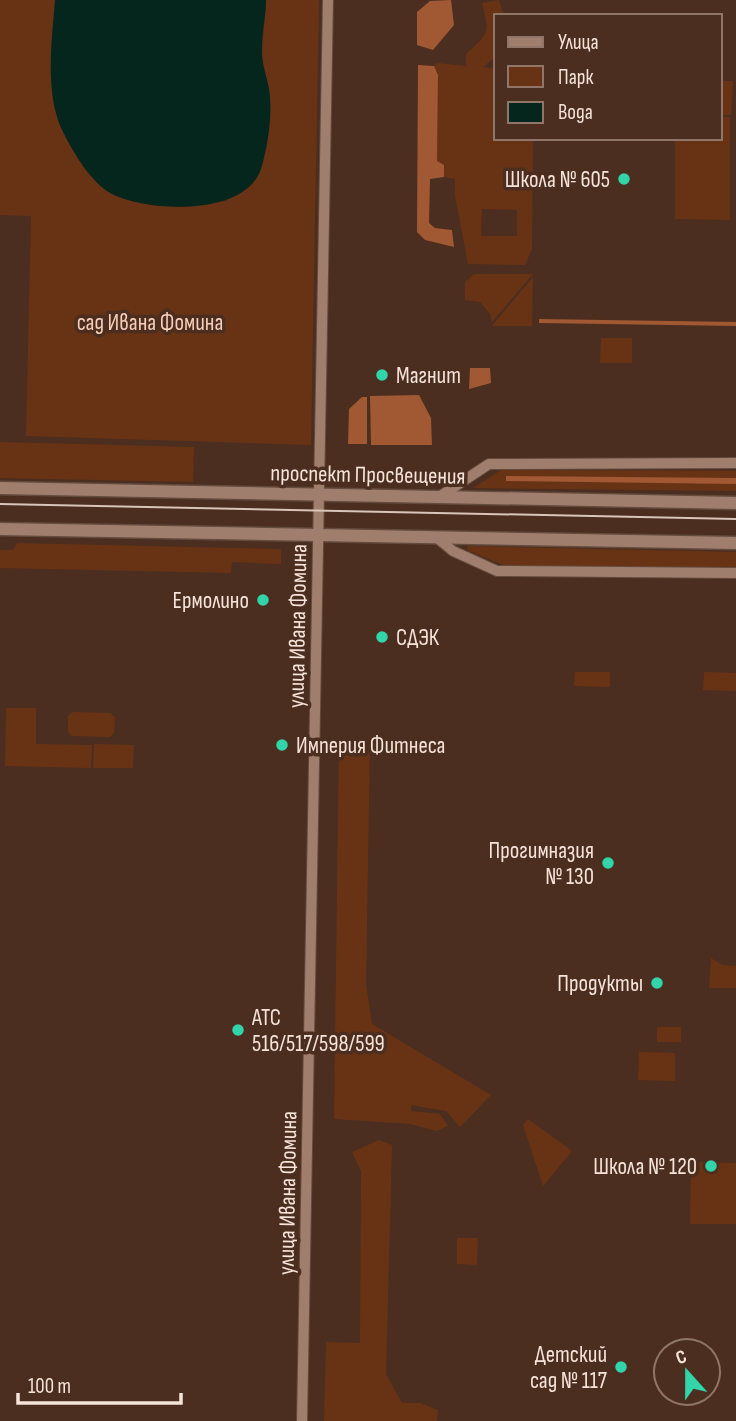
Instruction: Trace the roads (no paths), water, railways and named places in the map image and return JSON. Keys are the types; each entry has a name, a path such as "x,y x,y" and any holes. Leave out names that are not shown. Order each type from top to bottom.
{"main road":[{"name":"проспект Просвещения","path":"0,488 736,503"},
{"path":"0,529 736,543"}],"street":[{"name":"улица Ивана Фомина","path":"302,1421 328,0"},
{"path":"439,497 489,464 736,463"},
{"path":"436,537 453,551 497,571 736,573"}],"water":[{"path":"55,0 266,0 262,53 269,89 270,119 261,169 251,185 236,196 216,203 171,207 128,200 104,189 83,166 57,117 51,84"}],"tram line":[{"path":"0,504 736,519"}],"place":[{"name":"Школа № 605","path":"624,179"},
{"name":"Магнит","path":"382,375"},
{"name":"Ермолино","path":"263,600"},
{"name":"СДЭК","path":"382,637"},
{"name":"Империя Фитнеса","path":"282,745"},
{"name":"Прогимназия № 130","path":"608,863"},
{"name":"Продукты","path":"657,983"},
{"name":"АТС 516/517/598/599","path":"238,1030"},
{"name":"Школа № 120","path":"711,1166"},
{"name":"Детский сад № 117","path":"621,1367"}],"park label":[{"name":"сад Ивана Фомина","path":"150,322"}]}
